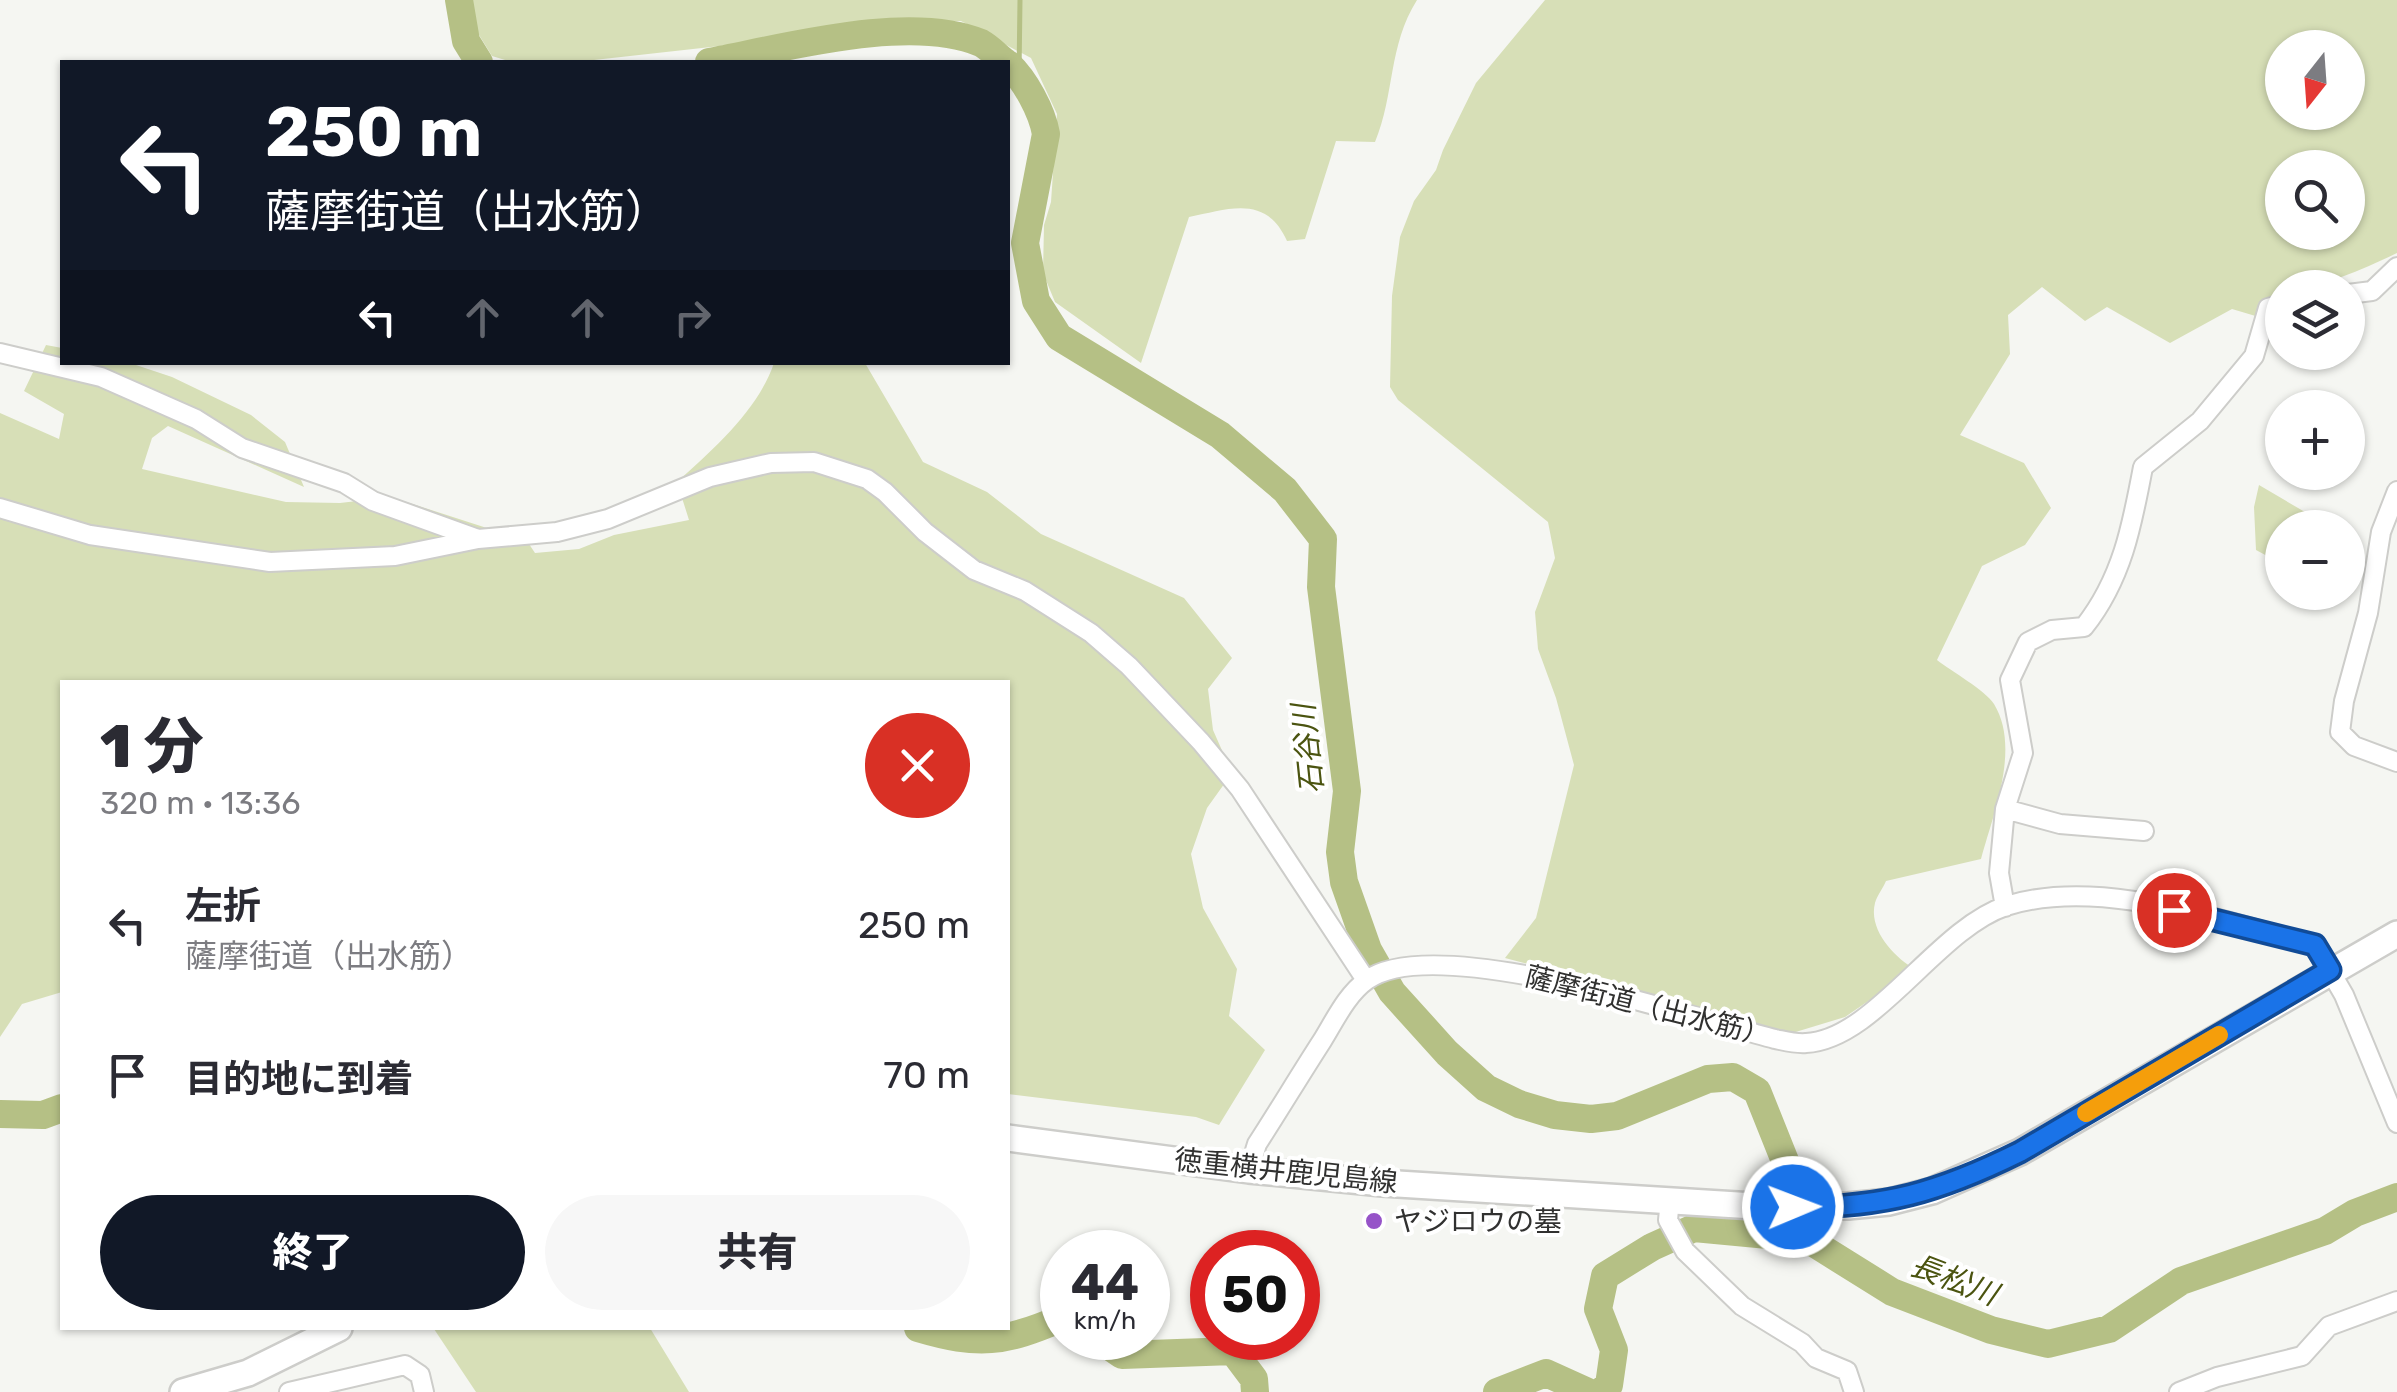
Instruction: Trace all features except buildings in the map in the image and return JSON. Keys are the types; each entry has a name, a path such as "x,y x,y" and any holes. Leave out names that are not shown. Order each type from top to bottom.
{"main road":[{"name":"徳重横井鹿児島線","path":"1010,1138 1674,1222 1770,1207 1889,1202 1972,1176 2020,1152 2397,934"},
{"path":"183,1392 219,1388 335,1330"}],"street":[{"path":"2365,291 2372,290 2397,267"},
{"path":"2004,907 1999,873 2004,809 2023,753 2010,680 2028,642 2052,630 2084,627 2100,607 2131,534 2143,467 2200,421 2254,356 2265,318"},
{"path":"0,353 101,377 196,418 242,448 344,482 373,501 478,539"},
{"path":"0,508 90,535 270,562 395,556 478,539 557,532 608,520 710,477 770,463 814,462 867,478 925,532 974,570 1025,591 1091,633 1129,666 1202,742 1240,790 1366,980"},
{"path":"2397,491 2381,532 2368,613 2344,701 2340,732 2354,746 2397,762"},
{"path":"2004,809 2060,824 2144,831"},
{"name":"薩摩街道（出水筋）","path":"1249,1170 1257,1144 1346,1001 1366,980 1389,969 1466,966 1534,975 1807,1044 1840,1032 1866,1015 1975,922 2004,907 2049,897 2108,896 2315,945 2330,970"},
{"path":"2330,970 2397,1123"},
{"path":"1674,1222 1685,1251 1742,1306 1802,1343 1816,1358 1847,1371 1854,1392"},
{"path":"2178,1392 2217,1377 2302,1356 2329,1326 2397,1301"},
{"path":"289,1392 405,1365 420,1375 424,1392"}],"green space":[{"path":"472,0 1417,0 1401,35 1375,142 1336,141 1305,239 1287,241 1268,216 1245,208 1189,217 1141,363 1055,302 1043,273 1044,225 1051,202 1057,114 1031,58 961,21 867,22 738,44 594,60 505,60 492,56 476,30"},
{"path":"1545,0 2397,0 2397,253 2359,270 2265,270 2265,319 2232,309 2170,343 2107,307 2085,321 2042,287 2008,315 2010,354 1960,435 2024,463 2051,508 2025,545 1982,566 1937,660 1990,699 2002,721 2002,781 1981,859 1886,881 1875,903 1875,923 1892,950 1915,969 1845,1017 1789,1034 1505,958 1536,918 1574,765 1538,649 1535,612 1555,558 1548,522 1398,400 1390,387 1392,296 1400,237 1414,201 1436,170 1476,83"},
{"path":"46,345 60,348 60,365 136,365 172,377 251,415 285,442 304,487 168,426 152,438 142,469 286,502 340,503 391,497 527,541 535,553 579,549 614,535 689,520 677,482 746,413 773,365 866,365 923,462 987,492 1041,534 1184,598 1232,658 1208,689 1213,730 1232,773 1207,808 1191,854 1203,908 1237,969 1229,1016 1265,1050 1219,1125 1196,1117 1010,1094 1010,680 60,680 60,993 22,1004 0,1037 0,413 59,439 64,414 24,391"},
{"path":"2259,485 2302,510 2265,510 2265,555 2256,550 2254,507"},
{"path":"435,1330 651,1330 689,1392 476,1392"}],"waterway":[{"name":"石谷川","path":"459,0 466,41 478,60"},
{"path":"1019,74 1020,0"},
{"name":"石谷川","path":"719,60 846,36 919,31 981,43 1002,60"},
{"name":"石谷川","path":"1010,66 1032,96 1046,134 1025,243 1036,301 1059,337 1220,435 1285,490 1323,539 1321,587 1347,791 1340,852 1344,882 1368,950 1392,992 1447,1053 1486,1088 1555,1115 1591,1119 1617,1116 1708,1079 1733,1077 1757,1091 1787,1166 1807,1240"},
{"name":"長松川","path":"0,1114 43,1115 60,1109"},
{"name":"長松川","path":"1600,1392 1609,1385 1614,1350 1598,1309 1605,1276 1652,1247 1694,1228 1800,1238 1892,1292 1991,1330 2048,1344 2109,1329 2181,1281 2325,1231 2355,1213 2397,1197"},
{"name":"長松川","path":"926,1330 958,1338 991,1339 1040,1327"},
{"name":"長松川","path":"1170,1353 1233,1351 1254,1379 1255,1392"},
{"name":"長松川","path":"1497,1392 1546,1373 1588,1392"}],"slow traffic":[{"path":"2086,1113 2219,1035"}],"place":[{"name":"ヤジロウの墓","path":"1374,1221"}],"route":[{"path":"1793,1207 1889,1202 1972,1176 2020,1152 2330,970 2315,945 2174,910"}]}
